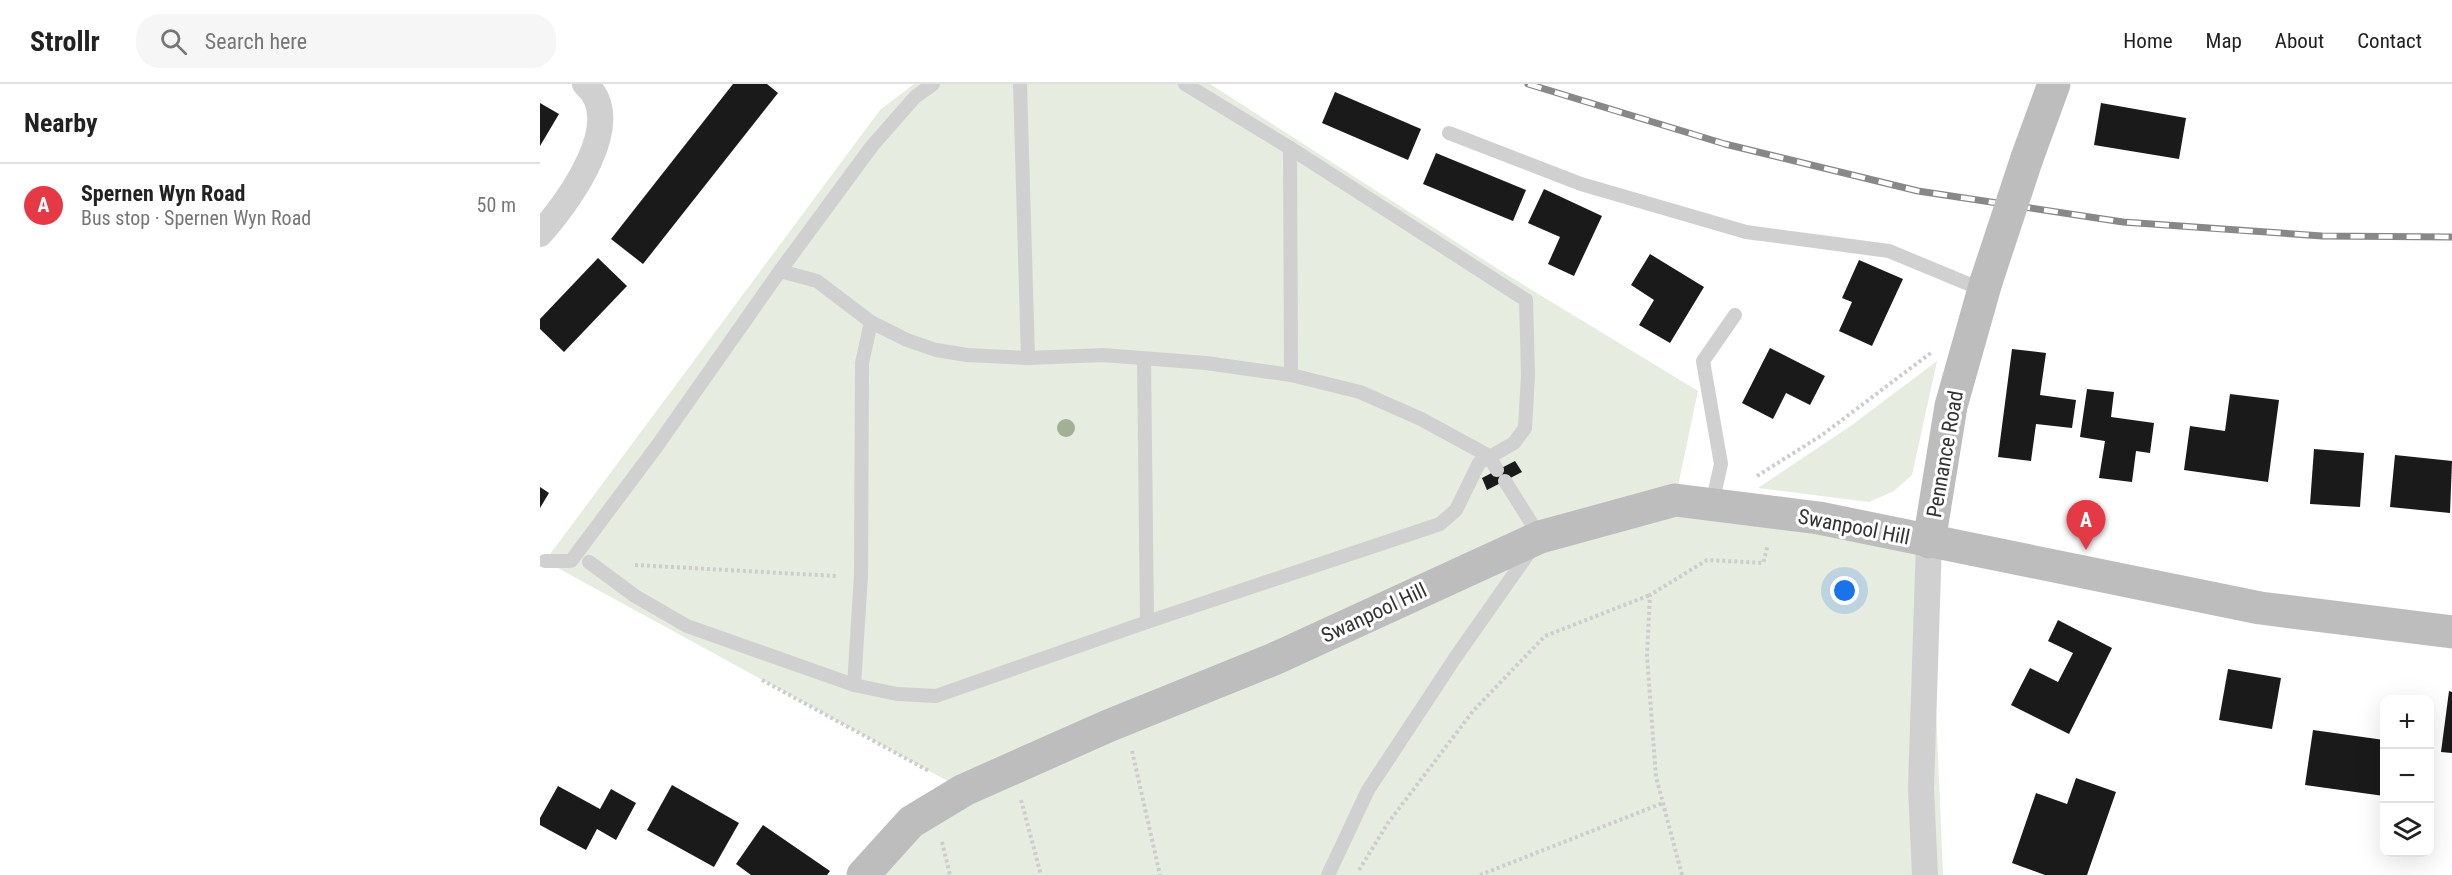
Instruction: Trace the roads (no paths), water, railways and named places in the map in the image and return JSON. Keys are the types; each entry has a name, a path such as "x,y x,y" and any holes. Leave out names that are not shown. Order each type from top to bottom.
{"street":[{"name":"Pennance Road","path":"1925,875 1921,788 1929,542 1951,406 1981,297 2054,84"},
{"path":"540,234 584,175 599,137 599,110 591,86"},
{"name":"Swanpool Hill","path":"863,875 911,822 964,790 1108,726 1274,659 1540,537 1675,500 1819,518 2260,608 2452,632"}],"lane":[{"path":"545,561 571,561 657,446 780,271 872,146 915,97 933,84"},
{"path":"1020,84 1028,358"},
{"path":"589,562 635,596 687,626 854,685 897,694 936,696 1147,622 1440,524 1456,510 1479,463 1514,443 1525,428 1528,375 1526,300 1290,148 1185,84"},
{"path":"1449,133 1581,184 1746,232 1889,250 1981,297"},
{"path":"1290,148 1291,375"},
{"path":"780,271 817,280 871,322 907,340 936,350 967,355 1028,358 1103,356 1206,363 1291,375 1360,392 1421,419 1489,456 1540,537 1455,658 1368,790 1328,875"},
{"path":"1712,504 1721,464 1703,362 1734,315"},
{"path":"854,685 861,575 862,363 871,322"},
{"path":"1144,359 1147,622"}],"railway":[{"path":"1528,84 1725,144 1918,191 2123,222 2322,236 2452,237"}],"place":[{"name":"Spernen Wyn Road","path":"2086,550"}]}
